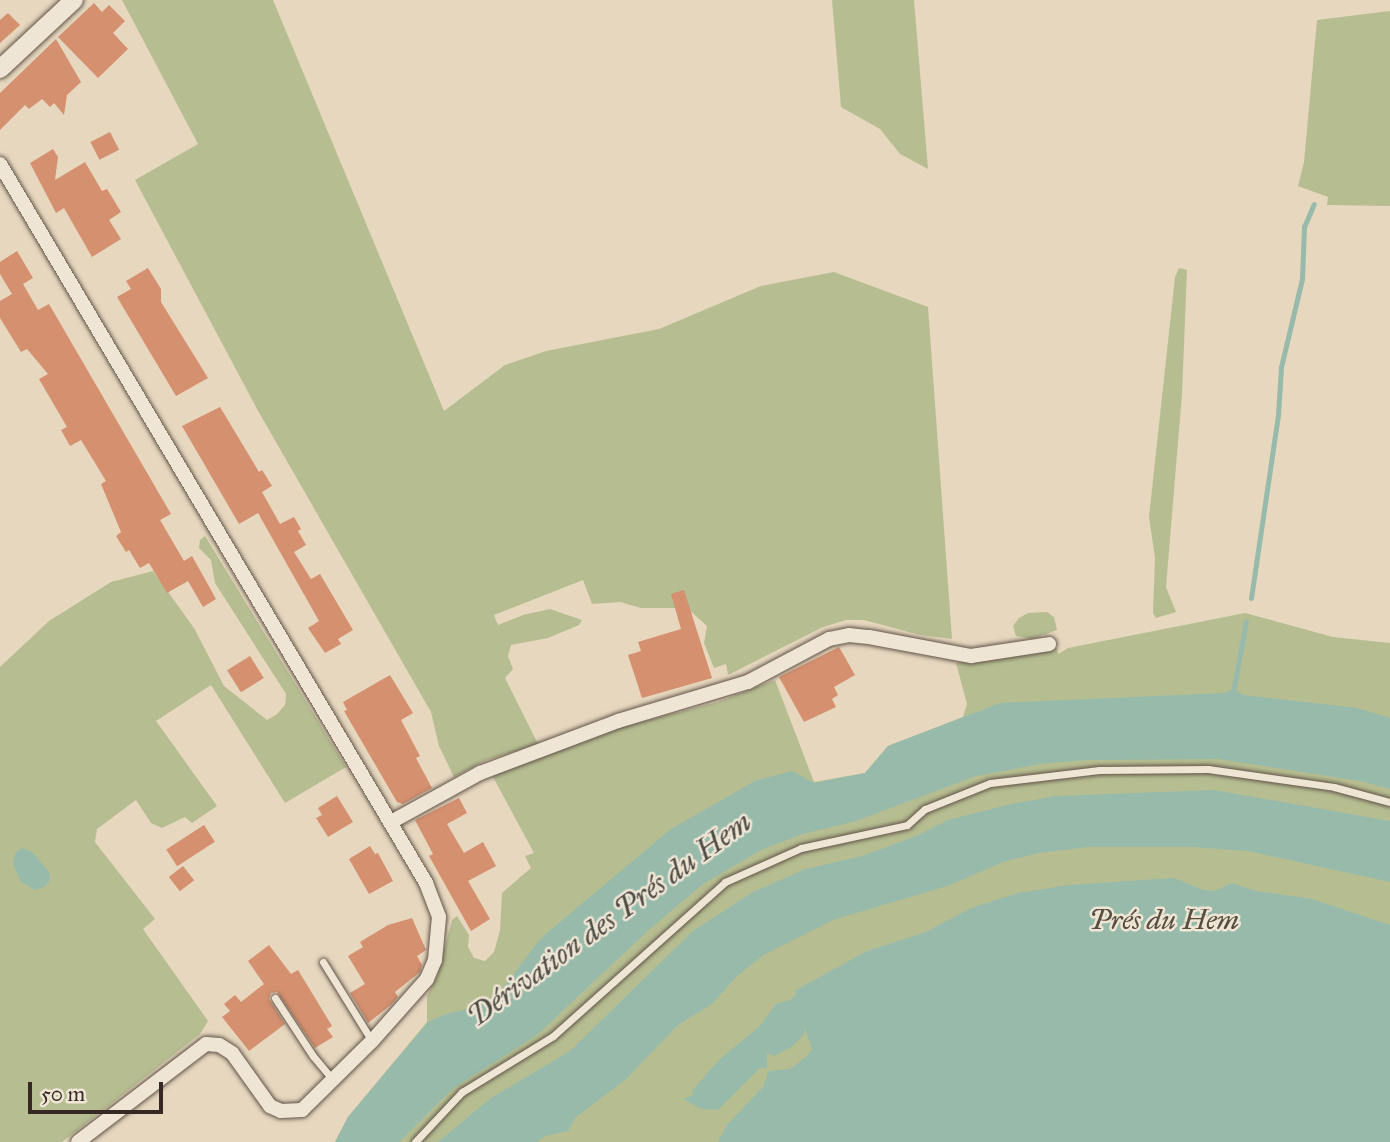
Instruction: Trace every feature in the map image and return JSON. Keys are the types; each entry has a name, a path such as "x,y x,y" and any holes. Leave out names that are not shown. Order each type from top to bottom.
{"street":[{"path":"0,69 74,0"},
{"path":"0,164 391,822 431,892 439,917 435,960 427,979 372,1041 302,1110 281,1111 266,1102 228,1049 206,1044 78,1142"},
{"path":"391,822 480,773 618,721 748,682 829,639 849,635 869,637 971,656 1049,644"}],"lane":[{"path":"415,1142 462,1092 553,1036 725,882 801,848 907,825 925,809 990,783 1099,770 1208,769 1334,787 1390,802"},
{"path":"323,962 372,1041"},
{"path":"275,998 313,1056 333,1080"}],"green space":[{"path":"122,0 273,0 444,411 505,365 546,351 659,329 761,286 834,272 928,307 952,639 920,635 864,620 846,620 823,627 728,675 726,664 714,668 704,643 707,626 687,608 641,608 620,602 592,604 583,580 494,615 498,625 523,615 550,609 582,620 579,625 548,638 511,645 508,656 513,669 505,678 538,744 484,761 454,777 439,746 431,712 257,409 135,180 198,144"},
{"path":"832,0 914,0 928,169 900,154 880,129 841,107"},
{"path":"1390,11 1390,206 1327,205 1328,197 1298,186 1304,162 1317,20"},
{"path":"1179,268 1187,270 1182,394 1166,587 1176,612 1156,618 1153,613 1155,558 1149,517 1175,277"},
{"path":"205,536 346,767 285,803 211,685 156,721 217,806 192,823 185,817 162,828 151,823 136,800 97,829 95,842 155,919 143,929 208,1021 200,1034 62,1142 0,1142 0,667 49,621 111,582 153,571 194,628 224,686 267,720 276,715 285,705 286,694 215,583 211,560 199,548 200,540"},
{"path":"1047,612 1054,617 1057,630 1032,639 1016,636 1013,626 1019,618 1028,613"},
{"name":"Prés du Hem","path":"1245,613 1333,637 1390,643 1390,1142 335,1142 348,1117 427,1022 427,996 437,976 452,920 457,916 469,935 468,947 474,958 485,961 494,952 500,930 502,893 531,868 525,856 534,853 492,775 622,727 718,702 775,680 814,782 865,773 888,746 963,717 967,704 956,663 1057,648 1058,654 1068,648"}],"water":[{"name":"Dérivation des Prés du Hem","path":"1234,688 1243,695 1357,708 1390,718 1390,789 1360,781 1218,759 1086,760 1040,764 976,776 856,821 803,834 761,850 703,884 652,927 537,1035 452,1089 399,1142 335,1142 348,1117 428,1022 446,1014 477,1007 500,992 541,938 671,829 755,781 792,771 814,783 865,773 888,746 1000,703 1225,693"},
{"path":"1214,790 1390,821 1390,882 1248,851 1193,847 1088,847 1039,853 1006,861 947,886 833,920 765,954 736,977 712,1004 678,1025 626,1079 575,1118 568,1131 545,1136 537,1142 438,1142 491,1098 570,1051 693,931 753,892 806,869 862,856 919,835 948,820 1011,804 1056,796"},
{"path":"22,848 32,852 49,872 50,880 44,887 35,890 21,882 13,864 15,853"},
{"path":"1174,878 1204,890 1215,891 1232,883 1256,891 1312,899 1390,925 1390,1142 718,1142 727,1125 763,1087 769,1071 790,1069 807,1056 812,1049 805,1028 804,1034 793,1046 774,1056 767,1053 767,1068 760,1068 718,1110 701,1109 683,1099 693,1095 692,1091 719,1060 760,1026 776,1004 790,1000 795,996 796,990 867,951 926,932 971,908 1018,893 1068,885"}],"building":[{"path":"94,3 102,12 109,5 125,21 113,33 128,49 98,78 58,37"},
{"path":"8,13 20,25 0,43 0,20"},
{"path":"56,39 81,82 67,95 64,115 54,103 50,107 42,99 29,109 25,105 0,130 0,93"},
{"path":"110,132 119,150 99,160 90,142"},
{"path":"53,149 58,157 55,180 85,162 102,191 107,189 121,212 109,220 121,239 92,257 64,208 56,213 30,163"},
{"path":"17,251 33,278 23,284 38,310 49,304 171,514 160,520 184,561 192,556 216,599 203,607 188,581 167,593 149,563 140,568 129,550 126,552 116,536 121,532 101,484 106,481 81,440 70,446 61,430 67,427 39,379 48,374 27,349 21,352 0,318 0,301 12,294 0,274 0,262"},
{"path":"148,268 161,289 161,302 208,378 176,396 117,297 131,289 126,281"},
{"path":"220,407 259,472 262,470 272,486 262,492 280,524 294,517 301,529 298,531 306,545 294,552 311,579 320,574 353,630 338,639 341,644 325,653 308,628 319,621 258,513 239,524 182,426"},
{"path":"684,590 712,678 642,698 628,655 641,651 638,642 681,629 671,594"},
{"path":"839,647 855,675 834,687 838,695 832,699 836,707 804,722 779,677"},
{"path":"250,656 264,678 241,692 227,670"},
{"path":"390,675 413,713 401,720 420,756 416,758 432,788 403,804 397,802 344,711 347,710 343,702"},
{"path":"337,796 353,822 328,837 316,818 322,815 318,808"},
{"path":"459,798 467,813 447,824 464,853 483,842 496,866 468,881 490,919 471,931 429,856 433,854 415,820"},
{"path":"204,825 215,842 177,866 166,850"},
{"path":"370,846 375,854 378,853 393,881 369,894 349,859"},
{"path":"183,866 194,880 180,891 169,877"},
{"path":"412,918 426,950 417,956 422,965 420,972 395,992 398,997 392,1004 368,1023 350,993 365,984 348,956 363,947 360,942 388,925"},
{"path":"269,945 291,974 298,970 332,1026 327,1029 333,1037 315,1048 277,992 271,993 269,999 285,1024 249,1051 222,1017 230,1011 224,1004 235,995 241,1002 264,984 248,961"}],"waterway":[{"path":"1251,598 1278,415 1281,367 1302,279 1304,227 1314,204"},
{"path":"1233,693 1246,621"}]}
